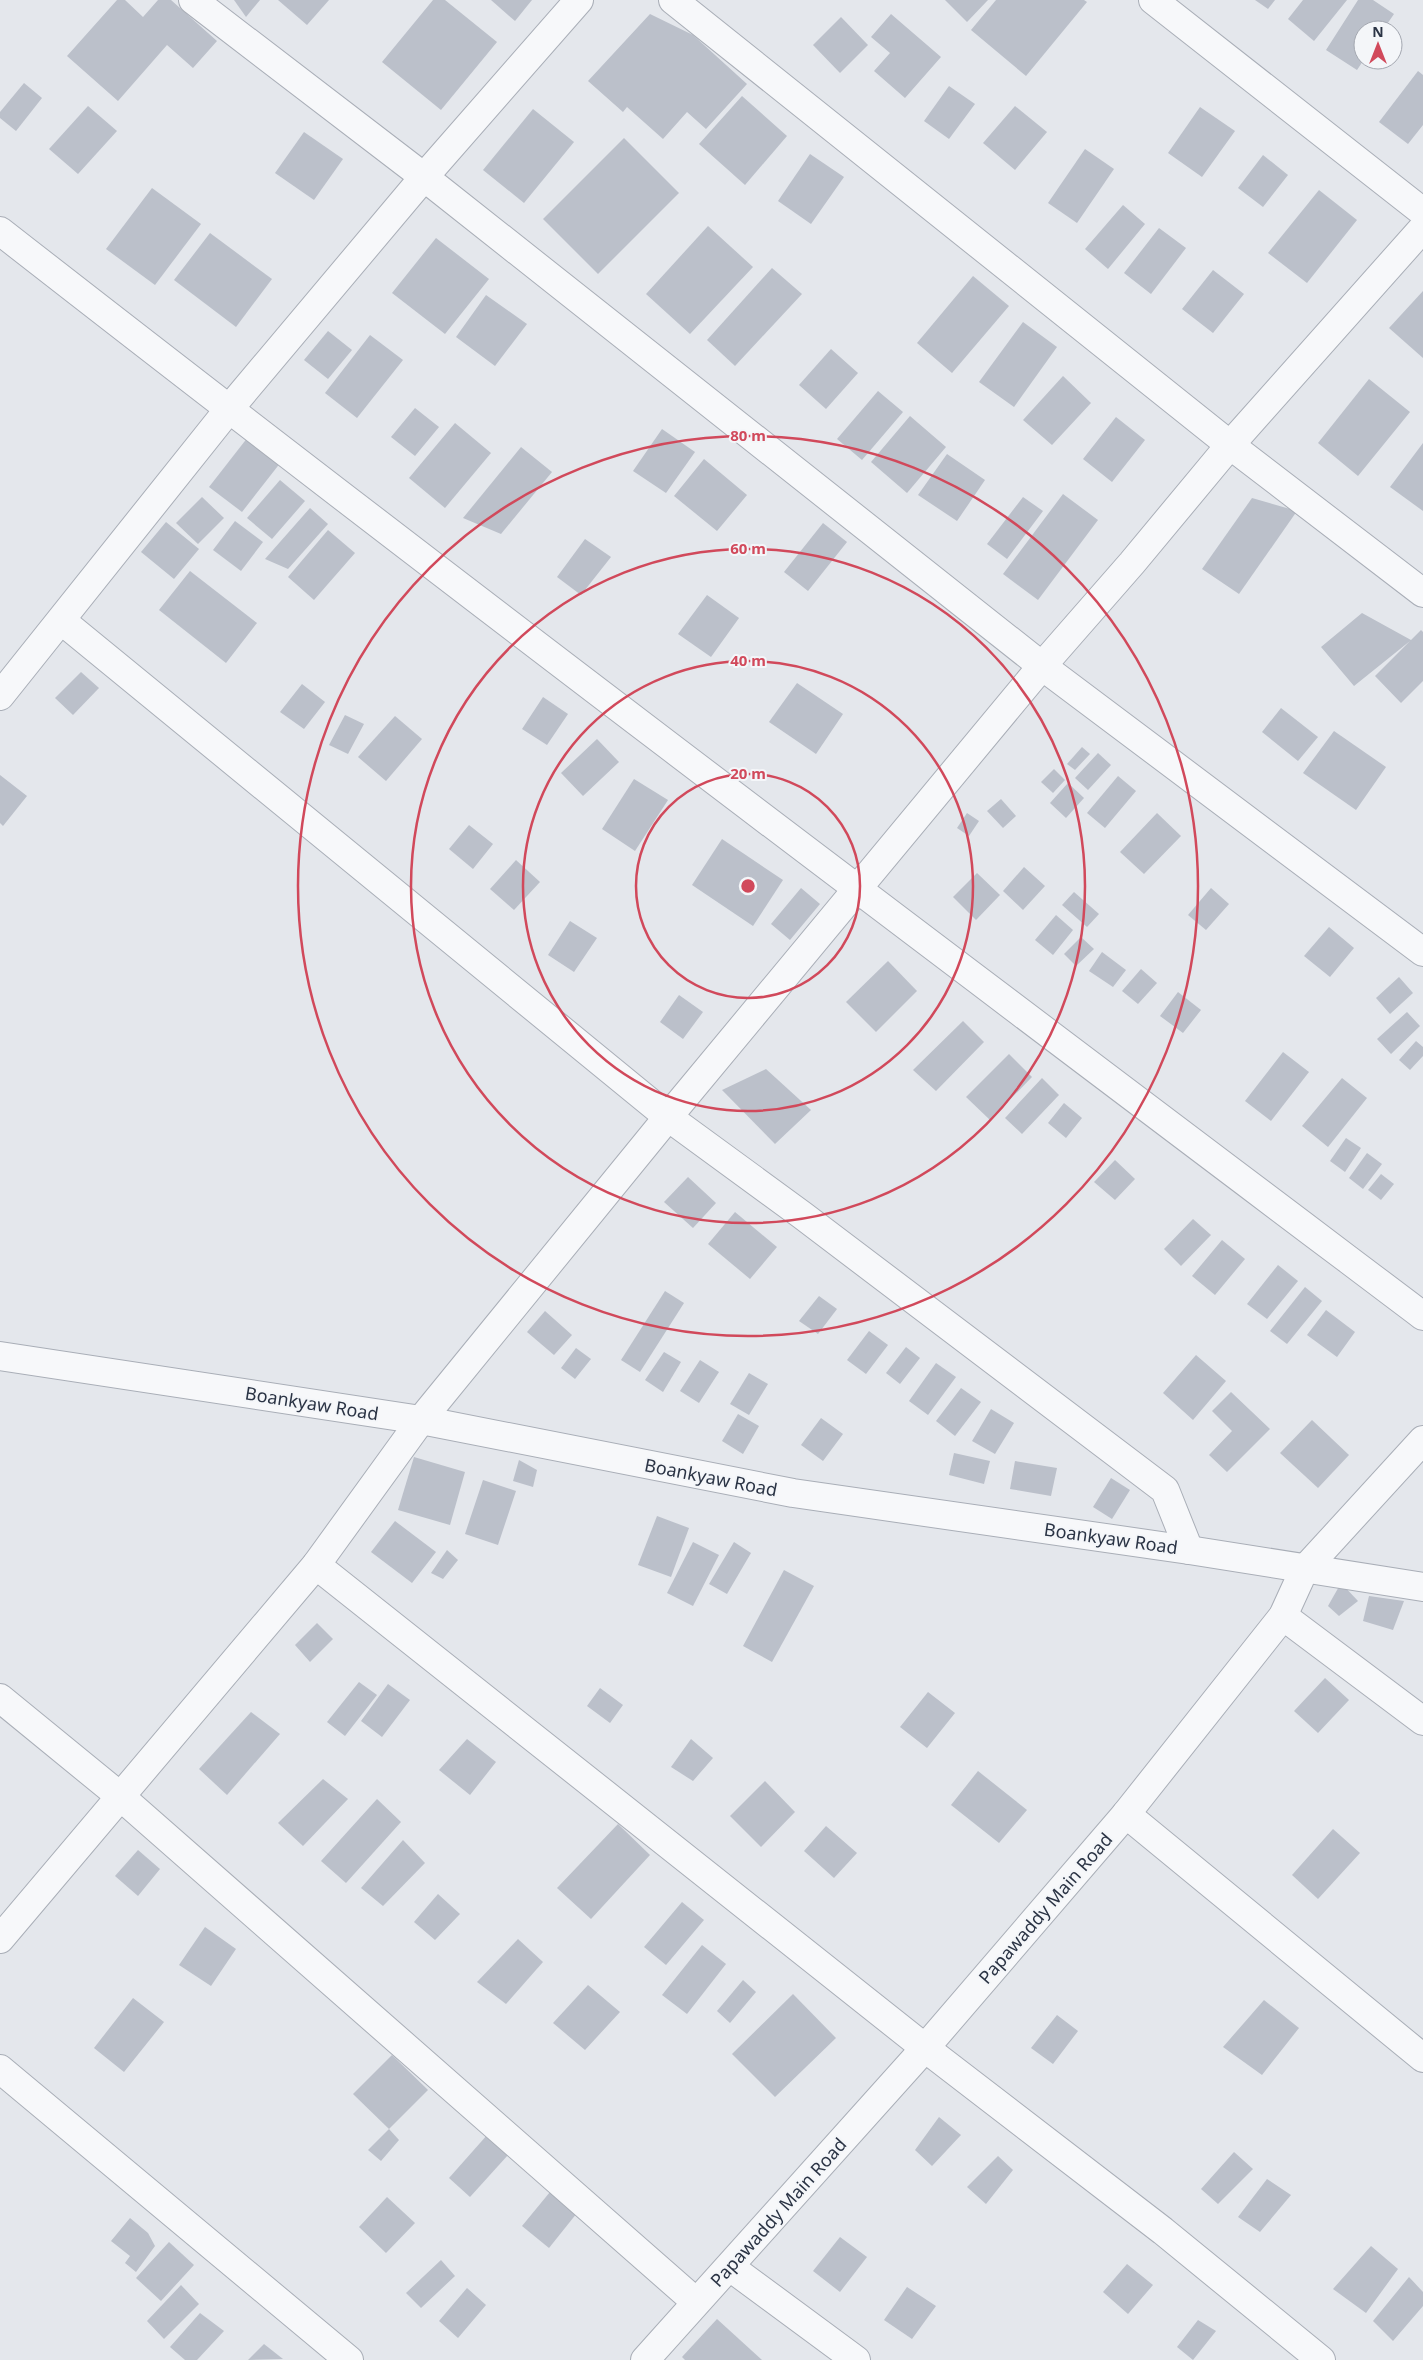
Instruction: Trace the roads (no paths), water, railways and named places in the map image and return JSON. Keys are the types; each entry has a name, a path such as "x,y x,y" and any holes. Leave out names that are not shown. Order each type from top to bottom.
{"street":[{"path":"193,0 424,177 1042,666 1423,952"},
{"path":"0,696 62,621 229,409 424,177 579,0"},
{"path":"672,0 1230,446 1423,593"},
{"path":"1153,0 1423,212"},
{"path":"0,1940 316,1565 420,1420 668,1117 1042,666 1132,563 1230,446 1423,228"},
{"path":"0,231 229,409 857,889 1423,1316"},
{"path":"62,621 668,1117 802,1215 1165,1490 1189,1550"},
{"name":"Boankyaw Road","path":"0,1356 420,1420 794,1493 1189,1550 1304,1570 1423,1587"},
{"name":"Papawaddy Main Road","path":"645,2360 925,2048 1126,1814 1283,1616 1304,1570 1423,1440"},
{"path":"316,1565 925,2048 1163,2230 1321,2360"},
{"path":"1283,1616 1423,1721"},
{"path":"0,1698 121,1797 696,2302"},
{"path":"1126,1814 1423,2058"},
{"path":"0,2070 349,2360"},
{"path":"730,2267 856,2360"}]}
